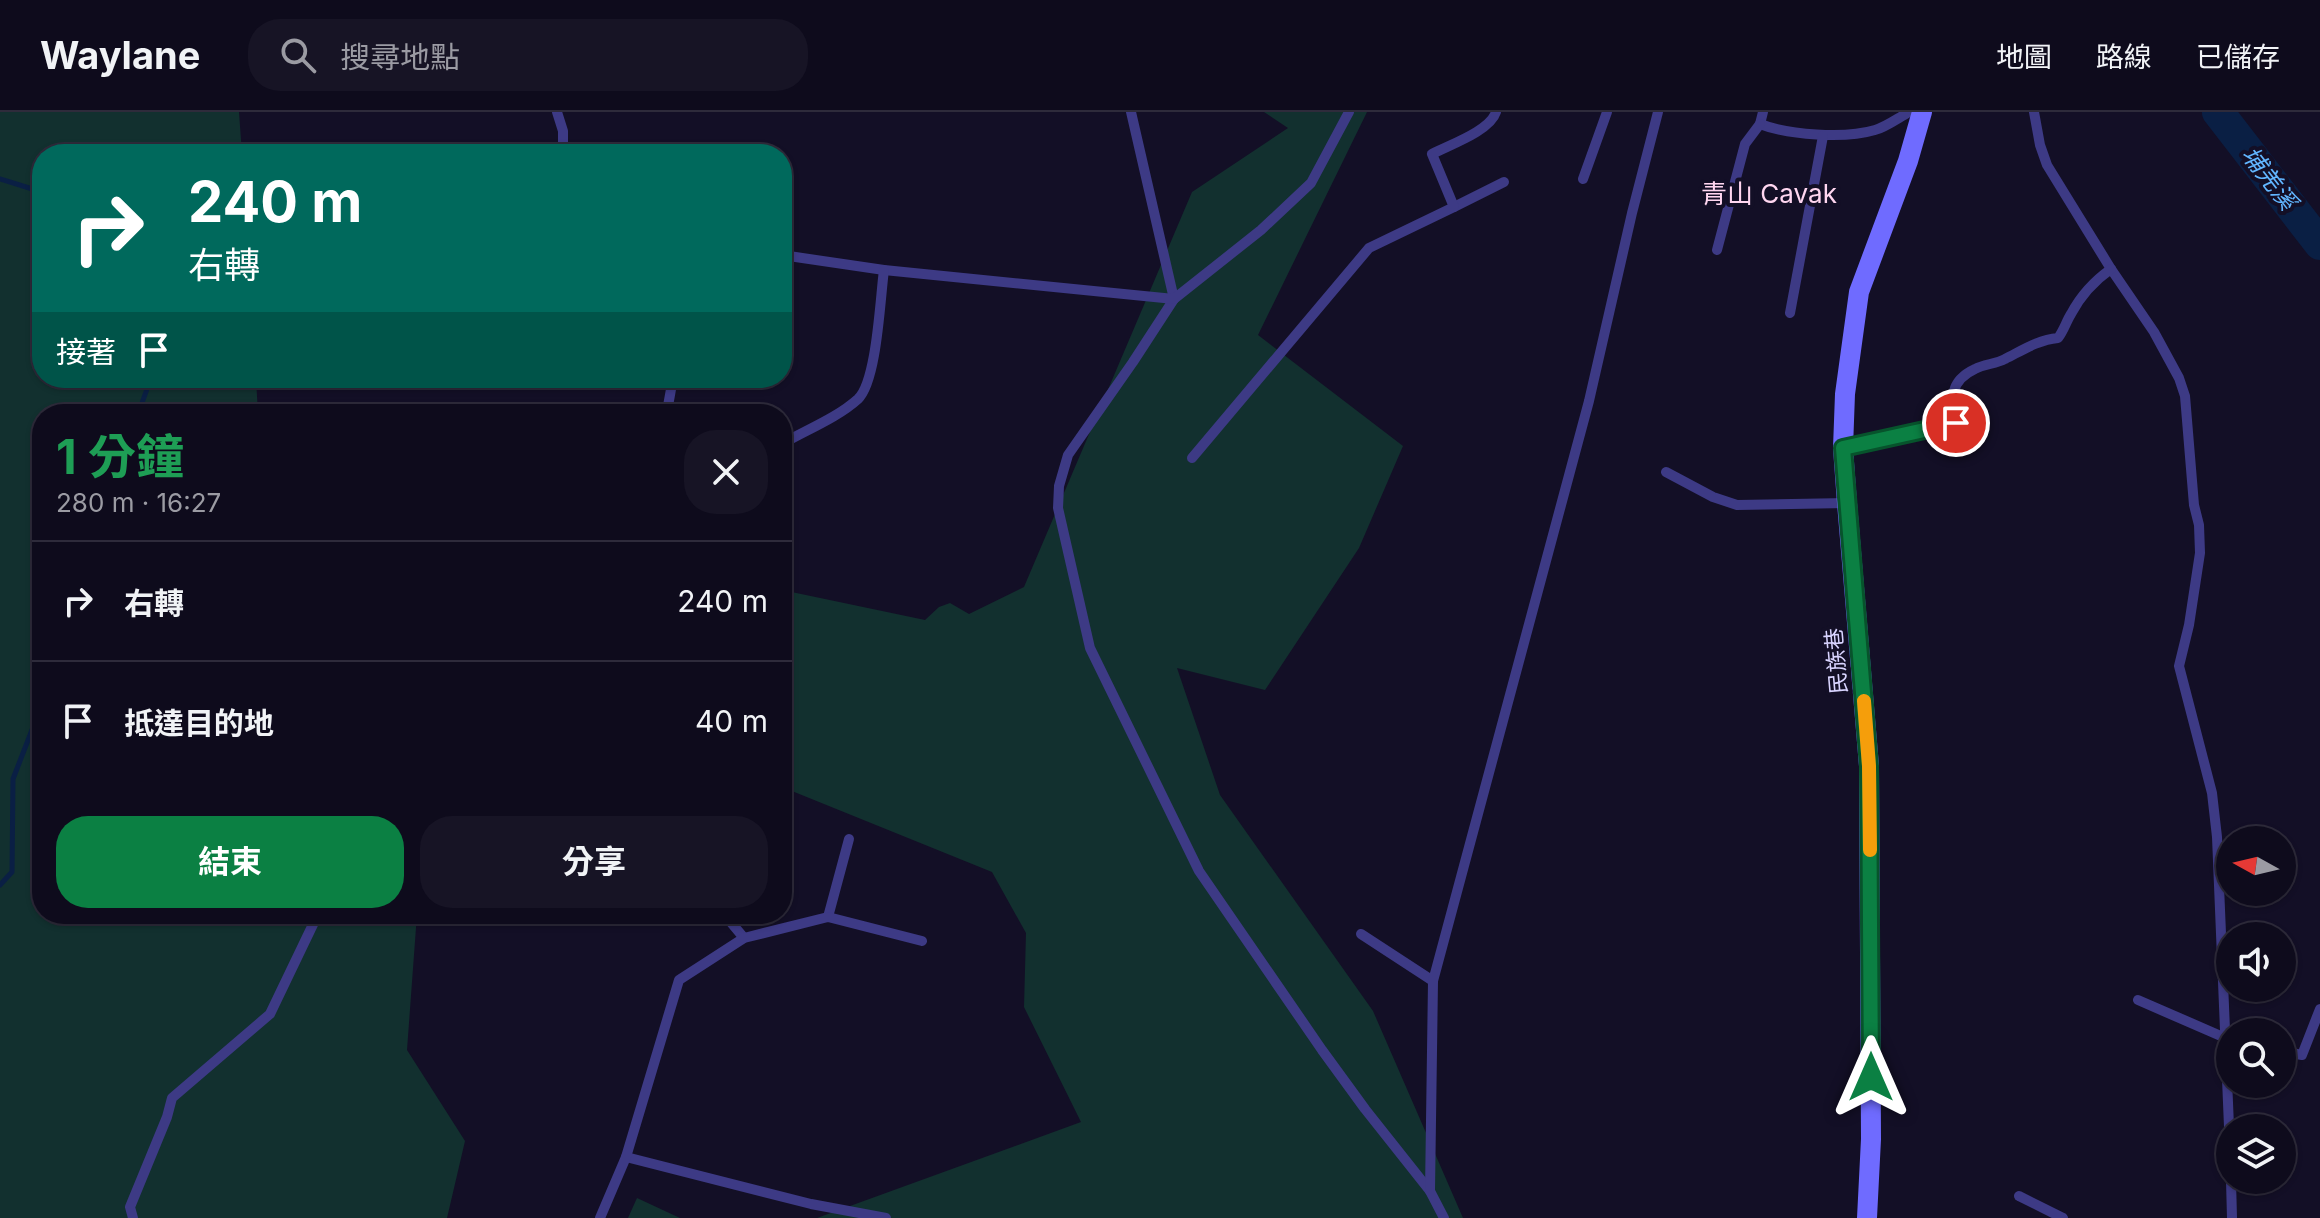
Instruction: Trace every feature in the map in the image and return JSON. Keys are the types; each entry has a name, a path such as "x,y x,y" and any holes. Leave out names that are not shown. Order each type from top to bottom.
{"street":[{"name":"民族巷","path":"1867,1218 1871,1139 1869,766 1843,448 1845,394 1859,292 1908,161 1922,112"}],"lane":[{"path":"557,112 563,144"},
{"path":"1131,112 1174,299"},
{"path":"1349,112 1311,183 1261,230 1174,299 1068,455 1059,486 1058,508 1090,648 1199,871 1322,1050 1430,1191 1444,1218"},
{"path":"1454,207 1432,154 1485,127 1494,120 1496,112"},
{"path":"1583,179 1607,112"},
{"path":"1430,1191 1433,981 1589,401 1658,112"},
{"path":"1717,250 1745,144 1761,118 1776,130 1823,136 1876,130 1909,112"},
{"path":"2034,112 2047,165 2154,332 2179,378 2185,396 2200,553 2179,666 2212,793 2227,1018"},
{"path":"1790,313 1823,136"},
{"path":"1192,458 1369,248 1504,182"},
{"path":"792,256 884,270 1174,299"},
{"path":"1843,448 1956,423 1951,398 1954,387 1962,378 1975,368 2003,360 2044,339 2058,338 2092,284 2111,269"},
{"path":"792,438 860,397 871,375 884,270"},
{"path":"1666,472 1713,497 1737,505 1847,503"},
{"path":"828,917 849,839"},
{"path":"600,1218 626,1157 679,980 744,938 828,917 922,941"},
{"path":"133,1218 130,1207 172,1098 270,1014 313,924"},
{"path":"732,924 744,938"},
{"path":"1361,934 1433,981"},
{"path":"2138,1000 2216,1035"},
{"path":"2296,1054 2302,1055 2320,1009"},
{"path":"626,1157 811,1204 886,1218"},
{"path":"2231,1194 2232,1218"},
{"path":"2019,1196 2063,1218"}],"green space":[{"path":"0,112 239,112 241,144 32,144 32,388 257,388 257,404 32,404 32,924 416,924 407,1050 465,1141 447,1218 0,1218"},
{"path":"1264,112 1367,112 1258,335 1403,446 1359,548 1265,690 1177,668 1220,795 1373,1011 1463,1218 817,1218 1081,1122 1024,1007 1026,933 992,872 792,791 792,592 925,620 939,607 950,603 969,614 1024,587 1192,192 1288,128"},
{"path":"637,1198 680,1218 628,1218"}],"waterway":[{"name":"埔羌溪","path":"2218,112 2320,244"},
{"path":"0,179 32,189"},
{"path":"142,404 147,388"},
{"path":"0,885 12,872 13,779 32,730"}],"slow traffic":[{"path":"1864,701 1870,850"}],"district":[{"name":"青山 Cavak","path":"1769,193"}],"route":[{"path":"1871,1077 1869,766 1843,448 1956,423"}]}
